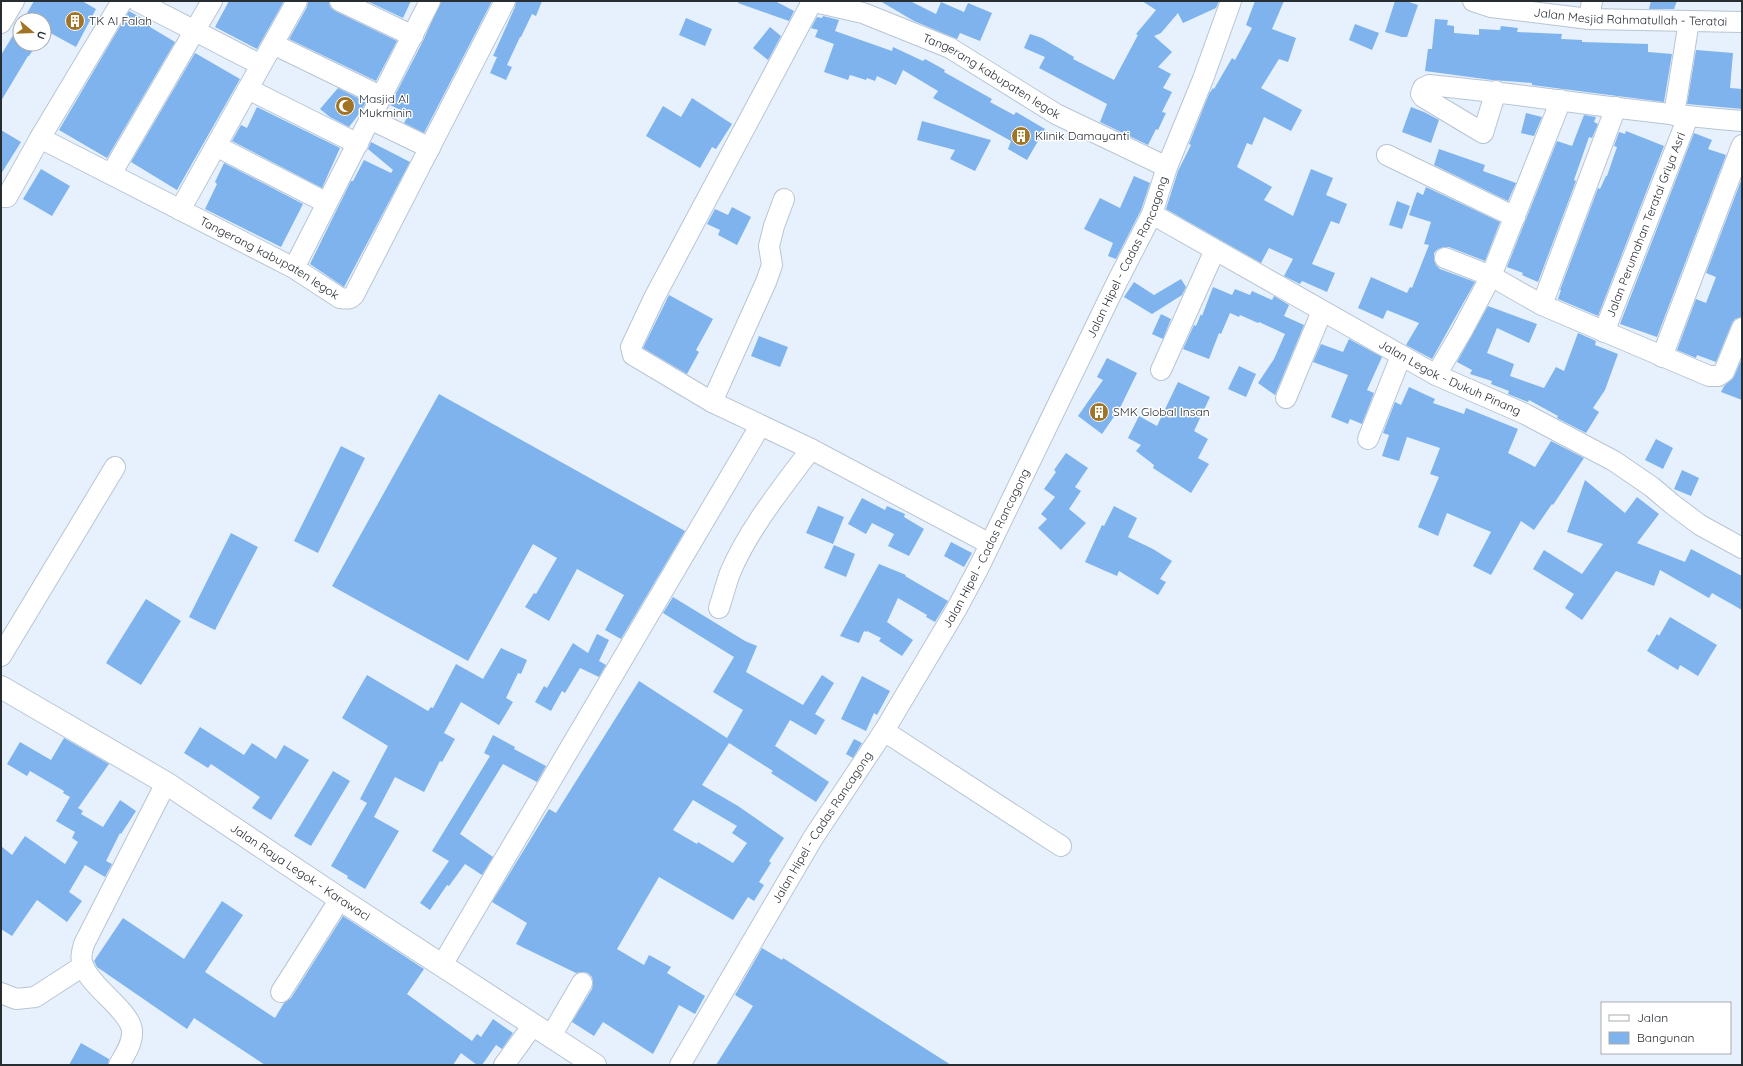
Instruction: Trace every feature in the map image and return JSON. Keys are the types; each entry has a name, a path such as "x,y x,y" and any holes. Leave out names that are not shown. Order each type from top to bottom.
{"main road":[{"name":"Jalan Raya Legok - Karawaci","path":"1,687 166,783 340,899 595,1065"}],"street":[{"path":"1,23 14,1"},
{"path":"1,196 4,198 7,197 40,138 122,1"},
{"path":"137,1 262,65"},
{"path":"111,174 212,1"},
{"path":"180,210 298,1"},
{"path":"340,1 413,36"},
{"path":"294,268 430,1"},
{"name":"Tangerang kabupaten legok","path":"40,138 294,268 340,298 348,299 353,297 505,1"},
{"path":"811,1 654,298 631,347 633,354 712,402 811,449 990,544"},
{"name":"Tangerang kabupaten legok","path":"811,1 866,7 950,48 1056,114 1167,167"},
{"name":"Jalan Hipel - Cadas Rancagong","path":"680,1065 813,838 884,732 956,610 1001,524 1117,282 1152,214 1167,167 1203,79 1231,1"},
{"name":"Jalan Mesjid Rahmatullah - Teratai","path":"1473,1 1491,7 1590,10 1689,21 1742,22"},
{"path":"1681,116 1689,21"},
{"path":"273,44 382,97"},
{"path":"248,89 358,144"},
{"name":"Jalan Perumahan Teratai Griya Asri","path":"1496,91 1681,116 1742,120"},
{"path":"1436,375 1462,331 1491,276 1561,100"},
{"path":"1542,305 1616,107"},
{"name":"Jalan Perumahan Teratai Griya Asri","path":"1604,332 1681,116"},
{"path":"370,119 430,148"},
{"path":"1662,357 1742,145"},
{"path":"216,146 327,203"},
{"path":"1387,155 1515,217"},
{"path":"712,402 766,282 772,265 769,246 774,226 784,199"},
{"name":"Jalan Legok - Dukuh Pinang","path":"1152,214 1436,375 1525,414 1614,460 1652,487 1700,525 1742,548"},
{"path":"1160,370 1215,250"},
{"name":"Jalan Perumahan Teratai Griya Asri","path":"1445,258 1491,276 1542,305 1709,376 1718,376 1724,372 1742,328"},
{"path":"1286,398 1322,311"},
{"path":"1368,439 1402,356"},
{"path":"442,965 760,426"},
{"path":"719,608 731,572 746,544 766,510 811,449"},
{"path":"1,656 115,467"},
{"path":"884,732 1060,846"},
{"path":"120,1065 131,1041 132,1030 128,1019 101,991 83,966 81,958 84,944 166,783"},
{"path":"281,992 340,899"},
{"path":"1,993 16,999 35,997 83,966"},
{"path":"504,1065 542,1030 582,983"}],"building":[{"name":"TK Al Falah","path":"34,1 82,1 96,9 76,47 52,34 52,12 28,12"},
{"path":"229,1 284,1 257,49 215,27"},
{"path":"308,1 329,1 330,7 335,11 397,41 376,81 289,39 307,7"},
{"path":"367,1 411,1 403,18"},
{"path":"441,1 492,1 424,133 404,123 409,114 390,105 423,41"},
{"path":"516,1 542,1 536,16 532,14 507,65 512,67 506,80 490,73 497,57 493,56 515,7"},
{"path":"739,1 775,1 794,11 789,21 738,3"},
{"path":"880,1 910,1 936,14 941,2 964,12 968,3 992,13 980,41 960,33 957,39 914,21"},
{"path":"1142,1 1219,1 1216,8 1183,23 1178,13 1161,33 1154,36 1172,52 1158,67 1171,74 1163,88 1172,92 1162,112 1166,113 1158,130 1156,129 1148,145 1100,122 1107,104 1039,68 1045,57 1024,48 1030,34 1042,38 1074,57 1073,59 1114,80 1138,35 1136,34 1156,10"},
{"path":"1255,1 1284,1 1272,29 1296,38 1288,62 1279,59 1261,88 1302,110 1291,131 1264,117 1252,145 1247,143 1237,167 1272,187 1264,200 1293,216 1311,169 1333,178 1326,195 1347,204 1339,224 1331,221 1312,264 1335,273 1327,292 1302,281 1300,284 1284,276 1293,259 1269,248 1261,263 1166,209 1178,171 1191,145 1189,144 1209,94 1213,88 1214,89 1232,58 1235,60 1252,28 1246,25"},
{"path":"1395,1 1406,1 1418,5 1407,37 1385,32"},
{"path":"1651,1 1677,1 1674,9 1649,9"},
{"path":"129,11 152,24 150,27 175,42 107,158 59,130"},
{"path":"823,16 839,20 835,31 892,51 893,47 923,61 925,59 945,70 944,72 992,99 990,102 1014,115 1016,112 1045,129 1027,160 1008,149 1011,141 933,98 938,91 903,70 896,85 877,76 875,81 850,75 848,80 824,72 834,44 815,37 818,30 811,28 817,17 822,18"},
{"path":"686,18 712,29 705,46 679,35"},
{"path":"1435,19 1448,20 1447,25 1454,26 1454,33 1479,35 1479,29 1500,30 1501,26 1518,28 1517,32 1562,34 1561,39 1582,40 1582,42 1648,44 1648,52 1672,54 1664,102 1532,85 1532,83 1492,80 1425,71 1428,49 1432,49"},
{"path":"1355,24 1379,33 1372,50 1349,40"},
{"path":"770,27 781,36 768,60 753,48"},
{"path":"12,37 12,52 32,52 1,101 1,55"},
{"path":"1696,50 1733,53 1730,88 1742,89 1742,109 1687,104"},
{"path":"195,53 240,79 177,190 131,162"},
{"name":"Masjid Al Mukminin","path":"338,88 366,102 349,127 330,117 320,109"},
{"path":"692,98 732,124 716,149 712,147 700,168 646,136 663,106 681,117"},
{"path":"257,107 340,148 322,188 232,141 241,125 247,128"},
{"path":"1411,107 1439,120 1431,143 1402,132"},
{"path":"1526,113 1542,117 1534,136 1521,133"},
{"path":"1584,115 1596,117 1594,122 1598,124 1592,138 1589,137 1574,180 1576,181 1538,282 1522,275 1523,273 1507,267 1557,141 1572,146"},
{"path":"922,121 991,140 975,171 950,159 955,150 917,140"},
{"path":"1,130 21,142 1,174"},
{"path":"1626,131 1664,146 1598,316 1558,299 1598,188 1600,189 1607,176 1617,147 1614,146 1619,132 1625,134"},
{"path":"1694,133 1712,140 1708,149 1726,155 1657,337 1620,324"},
{"path":"371,142 410,162 344,287 310,264 351,181 353,181 364,160 391,173 393,170 368,149"},
{"path":"1439,149 1485,165 1483,171 1516,183 1508,201 1434,165"},
{"path":"224,163 303,204 281,247 205,209 217,184 215,182"},
{"path":"41,169 70,186 52,216 23,199"},
{"path":"1134,176 1150,183 1141,210 1116,259 1108,256 1113,243 1084,229 1100,198 1120,208"},
{"path":"1742,178 1742,317 1735,319 1732,323 1716,362 1697,355 1696,358 1677,350 1696,299 1706,303 1716,277 1706,273"},
{"path":"1426,187 1500,222 1485,261 1449,247 1438,249 1434,253 1434,260 1440,269 1475,282 1432,359 1406,345 1419,323 1387,310 1383,319 1358,308 1371,277 1407,293 1410,287 1412,288 1429,245 1424,244 1431,222 1409,215 1417,192 1423,195"},
{"path":"1397,201 1410,206 1402,229 1389,225"},
{"path":"732,207 751,217 737,245 718,235 720,230 707,224 715,209 728,215"},
{"path":"1181,279 1186,287 1182,295 1152,314 1124,297 1134,282 1154,295"},
{"path":"1213,287 1232,295 1235,289 1250,295 1252,291 1272,300 1274,296 1289,305 1284,316 1304,325 1275,395 1258,383 1274,359 1285,334 1259,322 1258,323 1240,315 1239,317 1230,313 1221,334 1219,333 1209,359 1183,349 1194,325 1196,326 1201,314 1202,316"},
{"path":"669,295 713,319 696,350 699,352 687,374 643,348"},
{"path":"1488,306 1537,324 1529,343 1497,328 1487,353 1514,364 1510,376 1544,388 1556,367 1564,371 1578,333 1596,341 1595,345 1618,354 1605,390 1593,408 1599,412 1586,433 1557,418 1558,416 1529,400 1528,402 1508,394 1509,391 1491,384 1492,381 1470,374 1472,370 1457,362"},
{"path":"1161,314 1171,319 1163,339 1152,334"},
{"path":"759,336 788,347 780,367 751,356"},
{"path":"1349,339 1382,357 1367,390 1374,393 1362,424 1350,419 1348,424 1331,417 1348,375 1313,362 1321,344 1343,352"},
{"path":"1107,358 1137,373 1120,408 1102,434 1078,416 1103,380 1097,377"},
{"path":"1742,358 1742,400 1721,392 1724,386 1734,377"},
{"path":"1239,366 1256,374 1246,397 1228,389"},
{"path":"1178,382 1210,397 1194,431 1208,439 1198,458 1209,464 1191,493 1153,468 1154,465 1136,451 1141,445 1128,438 1139,416 1157,426"},
{"path":"1409,387 1435,399 1433,403 1464,414 1466,408 1518,429 1508,453 1535,467 1551,441 1584,458 1553,505 1552,504 1534,530 1521,521 1491,575 1473,566 1491,532 1447,513 1438,536 1418,527 1439,477 1430,474 1440,448 1407,437 1399,461 1382,456 1389,435 1383,433 1395,402 1401,405"},
{"path":"439,394 685,531 621,639 605,630 624,595 577,569 549,621 525,607 534,593 536,594 557,558 533,544 468,661 332,586"},
{"path":"1656,439 1673,448 1663,469 1645,460"},
{"path":"341,446 365,458 318,553 294,541"},
{"path":"1066,453 1088,468 1075,487 1081,491 1069,509 1086,523 1061,550 1038,528 1047,519 1041,514 1055,497 1044,489 1056,472 1054,470"},
{"path":"1682,470 1699,478 1691,496 1674,489"},
{"path":"1585,480 1625,513 1637,497 1659,514 1637,543 1685,562 1691,549 1742,576 1742,610 1712,593 1709,598 1660,570 1654,586 1616,571 1582,620 1565,608 1574,594 1533,569 1544,550 1582,574 1603,544 1567,532"},
{"path":"862,498 885,510 887,506 905,514 904,517 924,529 909,556 888,546 894,534 872,523 866,534 848,524"},
{"path":"818,506 844,517 833,544 806,533"},
{"path":"1114,506 1137,518 1128,537 1153,549 1172,561 1160,579 1166,582 1158,595 1119,571 1117,576 1085,562 1102,525 1104,526"},
{"path":"231,533 258,547 215,630 189,617"},
{"path":"951,542 972,553 964,567 944,556"},
{"path":"834,545 855,554 846,577 824,568"},
{"path":"879,564 906,575 905,576 948,601 935,622 926,617 927,615 898,598 887,622 913,640 902,656 879,641 881,638 867,631 864,631 859,643 840,636"},
{"path":"673,597 745,641 757,646 746,672 803,705 822,675 834,683 815,714 825,720 816,735 790,720 775,746 829,782 816,802 771,773 773,771 729,743 702,785 738,806 784,838 769,861 771,863 759,882 764,885 754,901 748,897 733,920 659,877 617,949 644,965 649,955 671,967 667,973 705,996 695,1014 679,1005 653,1054 603,1022 594,1036 572,1022 592,989 592,977 588,973 576,973 516,944 527,923 492,902 549,809 556,813 639,681 727,738 743,710 713,692 734,657 663,613","holes":["693,800 737,826 732,833 747,843 733,863 698,842 697,844 673,830"]},
{"path":"146,599 181,621 141,685 106,663"},
{"path":"1670,617 1717,645 1698,676 1680,665 1678,670 1647,651 1657,634 1659,636"},
{"path":"597,634 609,640 599,661 606,665 599,677 580,668 565,693 562,691 551,711 535,702 544,686 547,688 573,643 588,653"},
{"path":"501,648 527,660 521,674 518,673 506,698 513,702 499,725 461,702 444,733 455,739 442,762 440,761 424,792 395,777 374,817 399,831 365,889 347,878 348,876 331,866 367,803 360,799 388,746 342,718 367,675 428,711 431,707 433,708 456,664 483,679"},
{"path":"862,676 890,691 877,715 874,713 866,731 841,719"},
{"path":"200,727 244,755 252,743 276,759 284,745 309,760 271,820 252,808 260,797 211,764 208,768 184,753"},
{"path":"493,735 515,747 514,749 546,766 537,782 503,764 460,834 493,857 482,875 465,864 449,886 447,885 430,910 420,903 449,861 432,851 490,756 484,753"},
{"path":"64,738 109,764 78,808 83,811 81,814 103,827 120,800 136,811 121,834 120,833 106,861 112,864 105,877 85,865 69,892 82,901 67,922 37,900 12,936 1,929 1,846 12,855 25,836 65,864 78,842 72,838 75,832 56,821 70,797 63,793 64,791 30,771 27,776 7,764 20,742 51,760"},
{"path":"854,739 862,743 853,758 846,754"},
{"path":"333,771 350,781 311,846 294,836"},
{"path":"222,901 243,915 205,972 275,1018 284,1003 291,998 343,916 424,969 407,994 472,1041 477,1034 481,1037 493,1019 513,1033 502,1049 496,1045 482,1065 477,1065 461,1053 453,1065 265,1065 194,1018 187,1029 97,967 94,961 123,918 184,959"},
{"path":"762,948 782,960 783,958 951,1065 716,1065 753,1006 735,995"},
{"path":"81,1043 109,1059 108,1065 69,1065"}],"place":[{"name":"TK Al Falah","path":"75,21"},
{"name":"Masjid Al Mukminin","path":"345,106"},
{"name":"Klinik Damayanti","path":"1021,136"},
{"name":"SMK Global Insan","path":"1099,412"}]}
